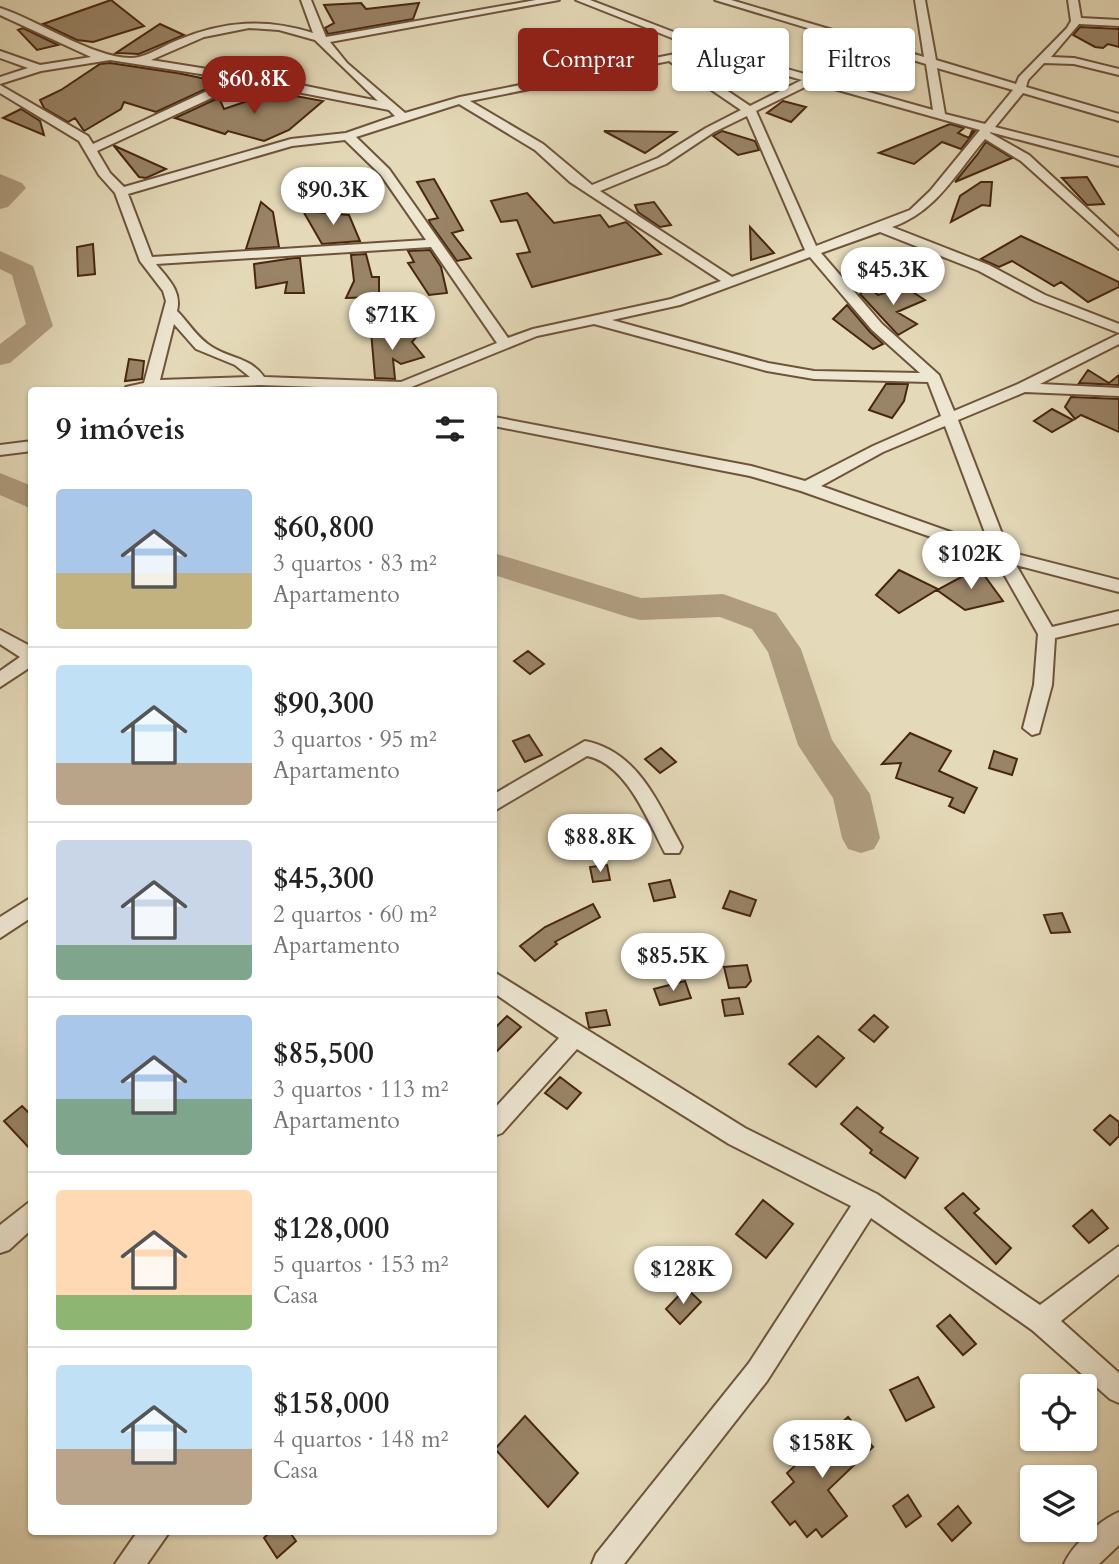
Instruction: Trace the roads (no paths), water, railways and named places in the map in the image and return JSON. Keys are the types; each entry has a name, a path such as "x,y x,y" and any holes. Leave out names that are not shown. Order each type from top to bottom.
{"street":[{"path":"306,0 307,15 319,40 398,112"},
{"path":"141,61 201,35 239,27 268,25 319,40 554,0"},
{"path":"581,0 672,35"},
{"path":"720,0 1119,118"},
{"path":"920,0 940,116"},
{"path":"410,387 533,333 675,302 880,227 924,207 1020,89 1023,79 1076,21 1073,0"},
{"path":"0,11 99,57"},
{"path":"1076,21 1119,23"},
{"path":"0,54 39,68"},
{"path":"0,81 39,68 99,57 141,61 332,93 398,112"},
{"path":"121,192 291,143 348,135 398,112 670,57 751,112 812,251 877,327 934,378 1002,556 1047,635 1043,685 1032,728"},
{"path":"1042,60 1073,61 1119,72"},
{"path":"90,150 245,78"},
{"path":"591,190 662,161 710,130 803,84"},
{"path":"0,88 80,134 104,175 121,192 147,261 170,291 172,313 151,385"},
{"path":"850,91 987,131 1119,162"},
{"path":"460,100 539,147 591,190 730,281"},
{"path":"987,131 1025,158 1119,245"},
{"path":"348,135 385,172 505,344"},
{"path":"880,227 984,268 1040,299 1119,329"},
{"path":"147,261 433,243"},
{"path":"172,313 197,344 247,364 260,381"},
{"path":"594,319 767,367 814,375 934,378"},
{"path":"807,486 877,449 1023,387 1119,338"},
{"path":"143,387 260,381 387,387"},
{"path":"1023,387 1119,392"},
{"path":"497,423 751,471 807,486 1002,556 1119,586"},
{"path":"0,450 28,447"},
{"path":"1047,635 1119,617"},
{"path":"0,636 28,654"},
{"path":"0,680 28,660"},
{"path":"497,801 585,748 595,748 606,751 624,770 672,847"},
{"path":"0,929 28,908"},
{"path":"497,983 575,1037 737,1136 868,1202 1041,1321 1119,1390"},
{"path":"497,1122 575,1037"},
{"path":"606,1564 758,1372 868,1202"},
{"path":"0,1241 28,1216"},
{"path":"1041,1321 1119,1258"},
{"path":"1078,1564 1119,1526"},
{"path":"129,1564 153,1535"}],"waterway":[{"path":"0,181 14,188 0,202"},
{"path":"0,259 24,271 40,326 0,357"},
{"path":"0,483 28,497"},
{"path":"497,565 640,609 723,605 764,621 784,649 816,745 851,794 861,838"}]}
